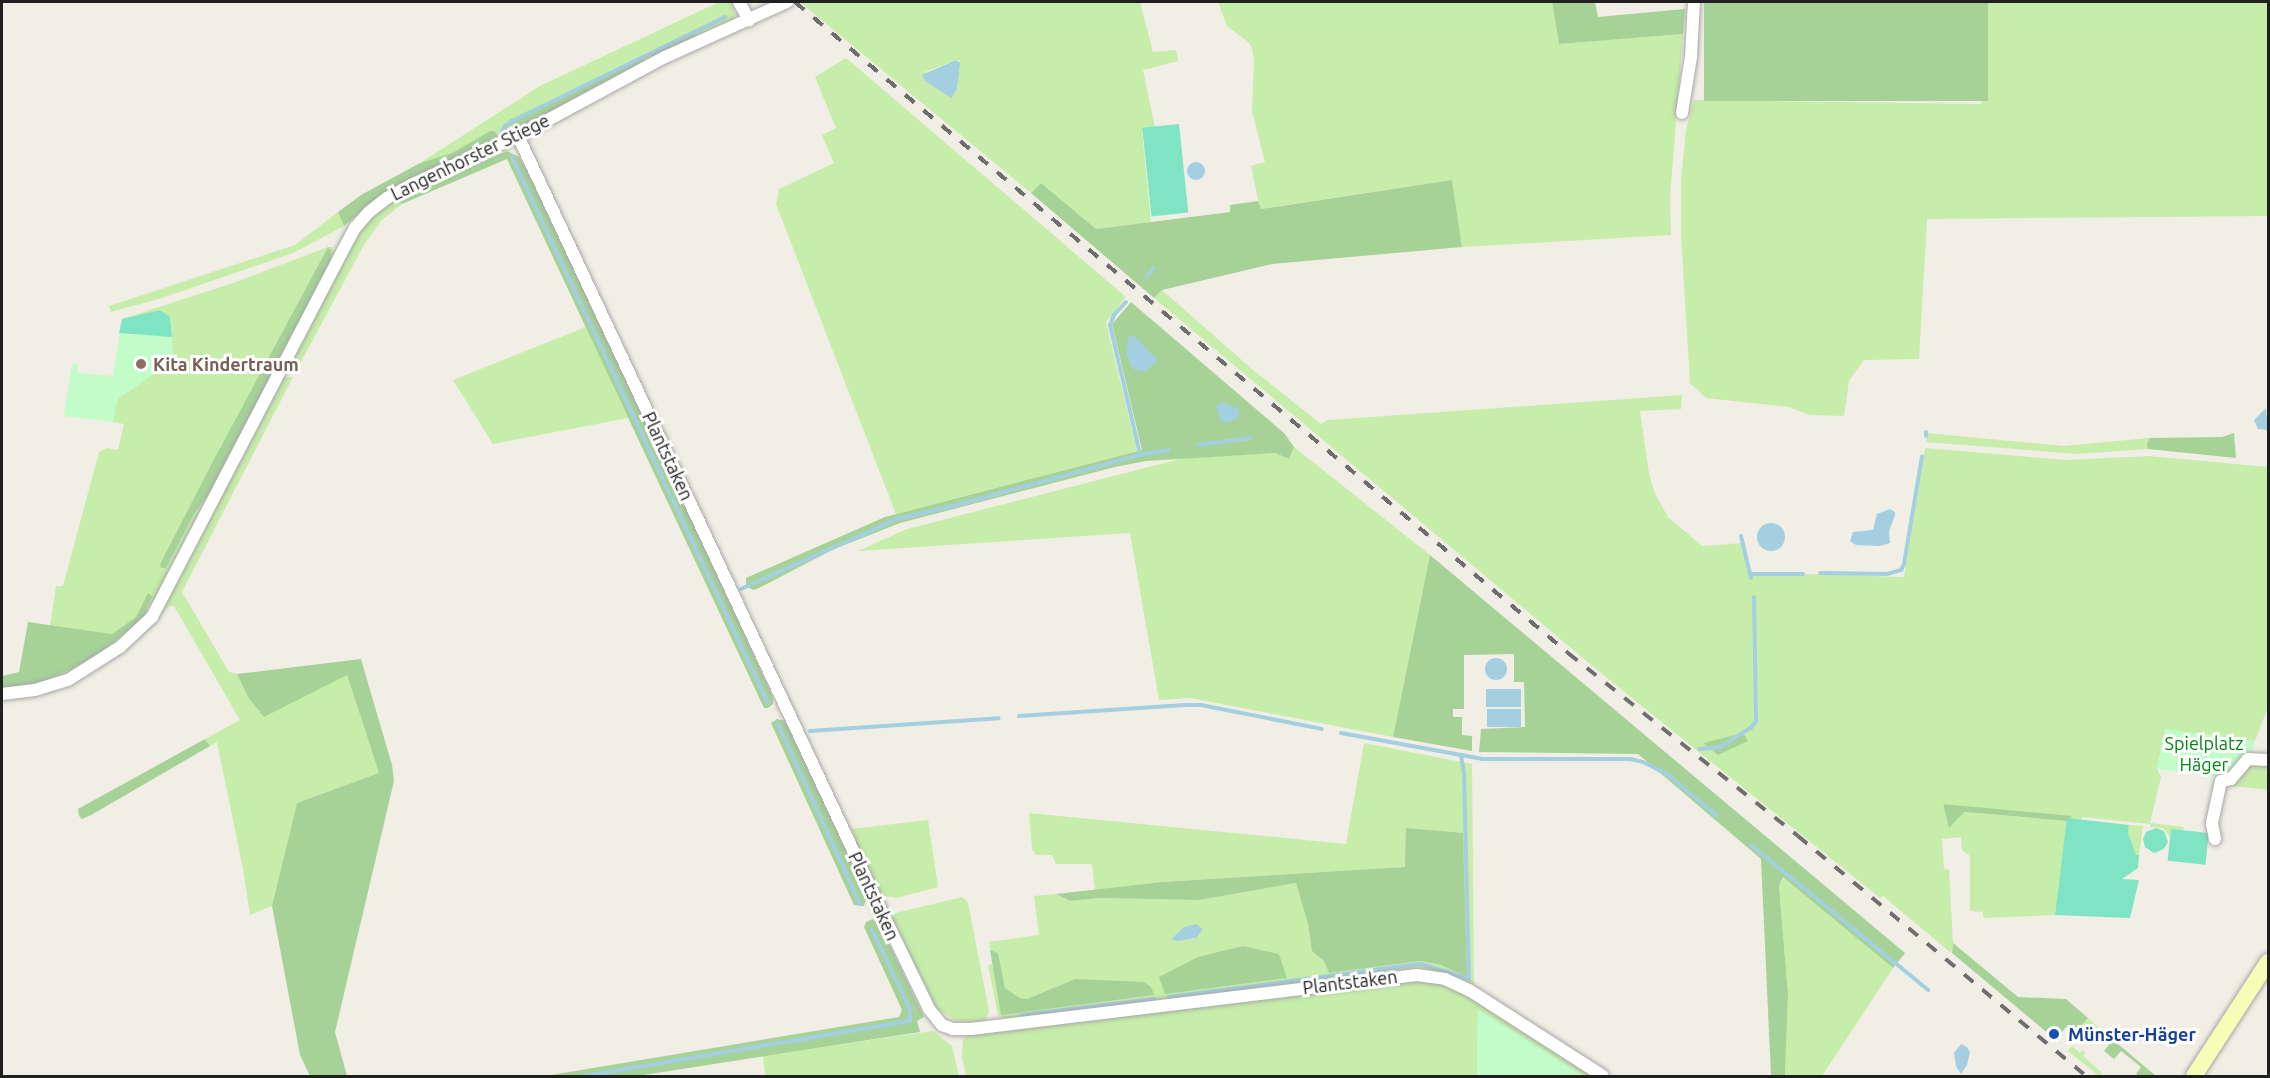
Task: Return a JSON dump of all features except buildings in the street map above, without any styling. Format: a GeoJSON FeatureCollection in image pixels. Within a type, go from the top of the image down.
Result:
{"type":"FeatureCollection","features":[{"type":"Feature","properties":{"kind":"main road"},"geometry":{"type":"LineString","coordinates":[[2194,1077],[2268,962]]}},
{"type":"Feature","properties":{"kind":"street"},"geometry":{"type":"LineString","coordinates":[[739,2],[749,20]]}},
{"type":"Feature","properties":{"kind":"street","name":"Langenhorster Stiege"},"geometry":{"type":"LineString","coordinates":[[2,694],[35,690],[68,680],[120,647],[148,622],[162,602],[355,228],[369,212],[394,194],[518,136],[665,57],[787,2]]}},
{"type":"Feature","properties":{"kind":"street"},"geometry":{"type":"LineString","coordinates":[[1682,113],[1693,38],[1695,2]]}},
{"type":"Feature","properties":{"kind":"street","name":"Plantstaken"},"geometry":{"type":"LineString","coordinates":[[518,136],[880,910],[922,997],[939,1022],[953,1029],[971,1029],[1417,975],[1445,979],[1469,990],[1603,1077]]}},
{"type":"Feature","properties":{"kind":"street"},"geometry":{"type":"LineString","coordinates":[[2215,839],[2212,823],[2221,780],[2231,779],[2248,759],[2268,760]]}},
{"type":"Feature","properties":{"kind":"green space"},"geometry":{"type":"Polygon","coordinates":[[[719,2],[732,2],[735,15],[733,21],[644,61],[641,57],[616,69],[506,125],[504,132],[508,133],[504,135],[499,137],[494,131],[490,131],[452,153],[420,163],[540,86],[719,2]]]}},
{"type":"Feature","properties":{"kind":"green space"},"geometry":{"type":"Polygon","coordinates":[[[1140,2],[1153,52],[1176,50],[1178,61],[1143,70],[1155,128],[1142,131],[1151,222],[1096,229],[1041,183],[1031,193],[801,3],[1140,2]],[[956,60],[925,72],[957,89],[959,60],[956,60]]]}},
{"type":"Feature","properties":{"kind":"green space"},"geometry":{"type":"Polygon","coordinates":[[[1218,2],[1552,2],[1559,44],[1683,34],[1670,198],[1671,235],[1462,247],[1452,180],[1260,209],[1251,166],[1265,162],[1252,111],[1254,61],[1252,48],[1248,42],[1227,26],[1218,2]]]}},
{"type":"Feature","properties":{"kind":"green space"},"geometry":{"type":"Polygon","coordinates":[[[1552,2],[1595,2],[1598,17],[1685,9],[1683,34],[1559,44],[1552,2]]]}},
{"type":"Feature","properties":{"kind":"green space"},"geometry":{"type":"Polygon","coordinates":[[[1704,2],[1988,2],[1988,101],[1704,101],[1704,2]]]}},
{"type":"Feature","properties":{"kind":"green space"},"geometry":{"type":"Polygon","coordinates":[[[1988,2],[2268,2],[2268,216],[1927,219],[1919,359],[1864,360],[1849,381],[1844,416],[1810,415],[1789,407],[1706,398],[1690,383],[1681,235],[1681,180],[1686,130],[1694,100],[1981,104],[1988,2]]]}},
{"type":"Feature","properties":{"kind":"green space"},"geometry":{"type":"Polygon","coordinates":[[[691,33],[697,35],[653,57],[651,55],[691,33]]]}},
{"type":"Feature","properties":{"kind":"green space"},"geometry":{"type":"Polygon","coordinates":[[[641,57],[644,61],[512,132],[504,132],[506,125],[641,57]]]}},
{"type":"Feature","properties":{"kind":"green space"},"geometry":{"type":"Polygon","coordinates":[[[846,58],[1126,297],[1106,322],[1137,451],[896,514],[776,204],[779,189],[834,163],[822,135],[836,128],[815,77],[846,58]]]}},
{"type":"Feature","properties":{"kind":"green space"},"geometry":{"type":"Polygon","coordinates":[[[1179,124],[1188,213],[1152,216],[1142,128],[1179,124]]]}},
{"type":"Feature","properties":{"kind":"green space"},"geometry":{"type":"Polygon","coordinates":[[[490,131],[494,131],[499,137],[498,140],[382,194],[344,226],[338,212],[361,195],[420,163],[452,153],[490,131]]]}},
{"type":"Feature","properties":{"kind":"green space"},"geometry":{"type":"Polygon","coordinates":[[[507,151],[519,157],[532,180],[730,602],[773,698],[773,704],[768,708],[764,708],[507,159],[402,204],[398,199],[507,151]]]}},
{"type":"Feature","properties":{"kind":"green space"},"geometry":{"type":"Polygon","coordinates":[[[1452,180],[1462,247],[1272,264],[1162,290],[1154,298],[1031,193],[1041,183],[1096,229],[1230,212],[1230,205],[1258,201],[1261,209],[1452,180]]]}},
{"type":"Feature","properties":{"kind":"green space"},"geometry":{"type":"Polygon","coordinates":[[[398,196],[402,204],[382,220],[365,243],[296,371],[294,370],[291,362],[357,234],[376,211],[398,196]]]}},
{"type":"Feature","properties":{"kind":"green space"},"geometry":{"type":"Polygon","coordinates":[[[338,212],[344,226],[293,253],[162,298],[111,312],[109,306],[295,245],[338,212]]]}},
{"type":"Feature","properties":{"kind":"green space"},"geometry":{"type":"Polygon","coordinates":[[[328,247],[332,247],[335,254],[160,598],[135,630],[91,662],[55,680],[2,690],[2,688],[24,685],[143,618],[148,610],[150,594],[136,617],[112,634],[50,626],[56,586],[63,586],[99,452],[107,448],[118,450],[124,424],[113,422],[117,399],[172,337],[170,317],[160,310],[122,319],[233,283],[328,247]],[[328,247],[213,461],[160,564],[162,567],[166,568],[194,514],[210,492],[331,260],[328,247]]]}},
{"type":"Feature","properties":{"kind":"green space"},"geometry":{"type":"Polygon","coordinates":[[[328,247],[331,251],[331,260],[210,492],[194,514],[166,568],[161,568],[160,564],[213,461],[328,247]]]}},
{"type":"Feature","properties":{"kind":"green space"},"geometry":{"type":"Polygon","coordinates":[[[1162,290],[1253,370],[1321,424],[1328,420],[1682,395],[1681,409],[1640,411],[1649,474],[1655,494],[1668,517],[1702,546],[1743,543],[1749,572],[1904,577],[1925,448],[2066,460],[2149,456],[2268,467],[2268,707],[2255,741],[2165,729],[2157,769],[2161,777],[2150,823],[2184,827],[2183,831],[2171,830],[2170,837],[2163,828],[2150,827],[2150,824],[2082,817],[2081,820],[1943,804],[1949,827],[1963,812],[2067,821],[2055,915],[1983,918],[1983,912],[1970,911],[1970,856],[1962,850],[1961,837],[1942,839],[1944,869],[1949,870],[1953,943],[1951,953],[1883,896],[1880,898],[1596,669],[1154,298],[1162,290]],[[1743,733],[1704,743],[1718,754],[1729,749],[1743,733]]]}},
{"type":"Feature","properties":{"kind":"green space"},"geometry":{"type":"Polygon","coordinates":[[[1131,302],[1284,433],[1294,447],[1289,459],[1275,453],[1146,461],[1115,467],[900,523],[832,550],[757,589],[753,590],[746,586],[746,578],[885,517],[1142,450],[1112,324],[1131,302]]]}},
{"type":"Feature","properties":{"kind":"green space","name":"Kita Kindertraum"},"geometry":{"type":"Polygon","coordinates":[[[160,310],[170,317],[174,360],[118,399],[113,422],[64,416],[72,364],[78,365],[77,373],[113,376],[122,319],[160,310]]]}},
{"type":"Feature","properties":{"kind":"green space"},"geometry":{"type":"Polygon","coordinates":[[[160,310],[170,317],[172,337],[119,333],[122,319],[160,310]]]}},
{"type":"Feature","properties":{"kind":"green space"},"geometry":{"type":"Polygon","coordinates":[[[586,327],[628,418],[493,444],[453,380],[586,327]]]}},
{"type":"Feature","properties":{"kind":"green space"},"geometry":{"type":"Polygon","coordinates":[[[284,377],[293,377],[182,592],[229,672],[237,674],[248,697],[347,675],[379,773],[297,803],[272,906],[250,915],[217,742],[210,746],[205,739],[240,720],[174,606],[169,606],[149,630],[82,679],[50,693],[2,700],[51,690],[162,611],[284,377]]]}},
{"type":"Feature","properties":{"kind":"green space"},"geometry":{"type":"Polygon","coordinates":[[[1927,433],[2064,446],[2149,438],[2148,449],[2077,454],[1926,442],[1927,433]]]}},
{"type":"Feature","properties":{"kind":"green space"},"geometry":{"type":"Polygon","coordinates":[[[2234,433],[2236,458],[2148,449],[2147,445],[2149,438],[2222,437],[2234,433]]]}},
{"type":"Feature","properties":{"kind":"green space"},"geometry":{"type":"Polygon","coordinates":[[[1294,447],[1430,555],[1393,737],[1191,698],[1159,700],[1130,533],[858,551],[907,529],[1184,458],[1275,453],[1289,459],[1294,447]]]}},
{"type":"Feature","properties":{"kind":"green space"},"geometry":{"type":"Polygon","coordinates":[[[1430,555],[1905,953],[1893,968],[1783,877],[1779,886],[1788,994],[1785,1076],[1771,1076],[1761,859],[1638,754],[1479,752],[1481,729],[1525,727],[1524,682],[1514,682],[1514,654],[1464,655],[1464,709],[1453,709],[1453,717],[1462,717],[1462,735],[1472,736],[1472,751],[1393,737],[1430,555]]]}},
{"type":"Feature","properties":{"kind":"green space"},"geometry":{"type":"Polygon","coordinates":[[[148,593],[152,596],[143,618],[89,661],[41,682],[2,688],[2,676],[19,672],[28,622],[112,634],[136,617],[148,593]]]}},
{"type":"Feature","properties":{"kind":"green space"},"geometry":{"type":"Polygon","coordinates":[[[361,659],[392,765],[394,781],[335,1032],[347,1076],[310,1076],[300,1055],[272,906],[297,803],[379,773],[347,675],[264,717],[248,697],[237,674],[361,659]]]}},
{"type":"Feature","properties":{"kind":"green space"},"geometry":{"type":"Polygon","coordinates":[[[777,719],[785,721],[788,725],[867,897],[864,906],[854,905],[771,723],[777,719]]]}},
{"type":"Feature","properties":{"kind":"green space","name":"Spielplatz Häger"},"geometry":{"type":"Polygon","coordinates":[[[2165,729],[2255,741],[2251,754],[2245,754],[2234,770],[2220,777],[2157,769],[2165,729]]]}},
{"type":"Feature","properties":{"kind":"green space"},"geometry":{"type":"Polygon","coordinates":[[[1743,733],[1748,741],[1718,755],[1703,743],[1743,733]]]}},
{"type":"Feature","properties":{"kind":"green space"},"geometry":{"type":"Polygon","coordinates":[[[205,739],[210,746],[91,815],[82,819],[79,816],[78,809],[205,739]]]}},
{"type":"Feature","properties":{"kind":"green space"},"geometry":{"type":"Polygon","coordinates":[[[1364,743],[1472,764],[1474,984],[1468,986],[1448,978],[1008,1020],[998,1015],[988,965],[992,964],[1002,1014],[1075,979],[1027,999],[1020,998],[1005,988],[998,953],[990,950],[989,942],[1039,935],[1034,896],[1056,894],[1070,901],[1099,898],[1199,900],[1296,883],[1308,924],[1312,951],[1324,961],[1329,973],[1421,961],[1441,965],[1467,976],[1405,867],[1162,882],[1095,890],[1092,864],[1056,864],[1052,855],[1036,855],[1032,849],[1029,813],[1346,844],[1364,743]],[[1196,924],[1184,927],[1171,939],[1194,939],[1196,924]],[[1243,946],[1229,950],[1286,978],[1279,954],[1243,946]]]}},
{"type":"Feature","properties":{"kind":"green space"},"geometry":{"type":"Polygon","coordinates":[[[2248,761],[2268,764],[2268,790],[2233,786],[2248,761]]]}},
{"type":"Feature","properties":{"kind":"green space"},"geometry":{"type":"Polygon","coordinates":[[[1943,804],[2072,816],[2067,821],[1964,812],[1949,828],[1943,804]]]}},
{"type":"Feature","properties":{"kind":"green space"},"geometry":{"type":"Polygon","coordinates":[[[2067,818],[2129,825],[2128,833],[2136,855],[2139,855],[2138,868],[2122,879],[2139,880],[2130,918],[2055,915],[2067,818]]]}},
{"type":"Feature","properties":{"kind":"green space"},"geometry":{"type":"Polygon","coordinates":[[[928,820],[938,887],[896,898],[881,895],[870,877],[851,829],[928,820]]]}},
{"type":"Feature","properties":{"kind":"green space"},"geometry":{"type":"Polygon","coordinates":[[[2129,825],[2143,826],[2139,855],[2136,855],[2128,833],[2129,825]]]}},
{"type":"Feature","properties":{"kind":"green space"},"geometry":{"type":"Polygon","coordinates":[[[1406,828],[1463,833],[1467,977],[1441,965],[1421,961],[1329,973],[1324,961],[1312,951],[1308,924],[1296,883],[1199,900],[1099,898],[1070,901],[1056,894],[1162,882],[1405,867],[1406,828]]]}},
{"type":"Feature","properties":{"kind":"green space"},"geometry":{"type":"Polygon","coordinates":[[[2156,828],[2164,831],[2168,842],[2164,849],[2154,853],[2145,847],[2143,839],[2146,832],[2156,828]]]}},
{"type":"Feature","properties":{"kind":"green space"},"geometry":{"type":"Polygon","coordinates":[[[2171,829],[2209,833],[2205,865],[2168,861],[2171,829]]]}},
{"type":"Feature","properties":{"kind":"green space"},"geometry":{"type":"Polygon","coordinates":[[[1784,877],[1893,968],[1822,1076],[1785,1076],[1788,994],[1779,886],[1784,877]]]}},
{"type":"Feature","properties":{"kind":"green space"},"geometry":{"type":"Polygon","coordinates":[[[962,897],[968,903],[989,1011],[986,1019],[979,1022],[957,1021],[936,1008],[892,919],[896,913],[962,897]]]}},
{"type":"Feature","properties":{"kind":"green space"},"geometry":{"type":"Polygon","coordinates":[[[873,919],[881,927],[924,1017],[917,1021],[920,1032],[637,1076],[545,1076],[899,1017],[902,1010],[864,927],[866,922],[873,919]]]}},
{"type":"Feature","properties":{"kind":"green space"},"geometry":{"type":"Polygon","coordinates":[[[1953,943],[2018,997],[2066,999],[2088,1018],[2075,1033],[2066,1027],[2056,1040],[1952,953],[1953,943]]]}},
{"type":"Feature","properties":{"kind":"green space"},"geometry":{"type":"Polygon","coordinates":[[[1243,946],[1279,954],[1287,978],[1165,994],[1159,977],[1198,957],[1243,946]]]}},
{"type":"Feature","properties":{"kind":"green space"},"geometry":{"type":"Polygon","coordinates":[[[990,950],[998,953],[1005,988],[1020,998],[1027,999],[1075,979],[1144,982],[1151,987],[1154,995],[1001,1015],[990,950]]]}},
{"type":"Feature","properties":{"kind":"green space"},"geometry":{"type":"Polygon","coordinates":[[[1404,979],[1441,984],[1457,990],[1596,1076],[1584,1076],[1478,1010],[1477,1076],[966,1076],[962,1058],[963,1040],[970,1034],[1404,979]]]}},
{"type":"Feature","properties":{"kind":"green space"},"geometry":{"type":"Polygon","coordinates":[[[1478,1009],[1584,1076],[1477,1076],[1478,1009]]]}},
{"type":"Feature","properties":{"kind":"green space"},"geometry":{"type":"Polygon","coordinates":[[[2088,1018],[2100,1029],[2089,1040],[2078,1029],[2088,1018]]]}},
{"type":"Feature","properties":{"kind":"green space"},"geometry":{"type":"Polygon","coordinates":[[[2100,1029],[2156,1076],[2136,1074],[2141,1067],[2121,1051],[2114,1059],[2104,1051],[2110,1043],[2097,1032],[2100,1029]]]}},
{"type":"Feature","properties":{"kind":"green space"},"geometry":{"type":"Polygon","coordinates":[[[933,1031],[952,1046],[959,1076],[765,1076],[763,1056],[933,1031]]]}},
{"type":"Feature","properties":{"kind":"green space"},"geometry":{"type":"Polygon","coordinates":[[[2072,1046],[2080,1053],[2082,1050],[2085,1053],[2083,1056],[2102,1073],[2099,1076],[2068,1051],[2072,1046]]]}},
{"type":"Feature","properties":{"kind":"water"},"geometry":{"type":"Polygon","coordinates":[[[956,60],[960,63],[957,89],[951,98],[925,81],[922,75],[956,60]]]}},
{"type":"Feature","properties":{"kind":"water"},"geometry":{"type":"Polygon","coordinates":[[[1192,162],[1200,162],[1205,167],[1203,178],[1192,180],[1187,175],[1187,167],[1192,162]]]}},
{"type":"Feature","properties":{"kind":"water"},"geometry":{"type":"Polygon","coordinates":[[[1135,336],[1158,361],[1144,372],[1133,369],[1126,354],[1128,337],[1135,336]]]}},
{"type":"Feature","properties":{"kind":"water"},"geometry":{"type":"Polygon","coordinates":[[[1221,402],[1237,408],[1238,418],[1226,423],[1221,421],[1216,406],[1221,402]]]}},
{"type":"Feature","properties":{"kind":"water"},"geometry":{"type":"Polygon","coordinates":[[[2266,408],[2268,430],[2258,429],[2254,420],[2266,408]]]}},
{"type":"Feature","properties":{"kind":"water"},"geometry":{"type":"Polygon","coordinates":[[[1890,509],[1895,512],[1895,515],[1889,531],[1890,543],[1880,546],[1856,545],[1850,541],[1853,532],[1873,530],[1877,514],[1890,509]]]}},
{"type":"Feature","properties":{"kind":"water"},"geometry":{"type":"Polygon","coordinates":[[[1771,523],[1781,527],[1785,537],[1781,547],[1771,551],[1761,547],[1757,537],[1761,527],[1771,523]]]}},
{"type":"Feature","properties":{"kind":"water"},"geometry":{"type":"Polygon","coordinates":[[[1492,658],[1500,658],[1507,665],[1507,673],[1500,680],[1492,680],[1485,673],[1485,665],[1492,658]]]}},
{"type":"Feature","properties":{"kind":"water"},"geometry":{"type":"Polygon","coordinates":[[[1486,689],[1521,689],[1521,707],[1486,707],[1486,689]]]}},
{"type":"Feature","properties":{"kind":"water"},"geometry":{"type":"Polygon","coordinates":[[[1487,709],[1521,709],[1521,727],[1487,727],[1487,709]]]}},
{"type":"Feature","properties":{"kind":"water"},"geometry":{"type":"Polygon","coordinates":[[[1196,924],[1203,929],[1196,938],[1176,941],[1171,939],[1184,927],[1196,924]]]}},
{"type":"Feature","properties":{"kind":"water"},"geometry":{"type":"Polygon","coordinates":[[[1961,1044],[1970,1052],[1967,1065],[1961,1074],[1956,1066],[1954,1053],[1961,1044]]]}},
{"type":"Feature","properties":{"kind":"waterway"},"geometry":{"type":"LineString","coordinates":[[501,133],[512,121],[725,17]]}},
{"type":"Feature","properties":{"kind":"waterway"},"geometry":{"type":"LineString","coordinates":[[512,157],[768,703]]}},
{"type":"Feature","properties":{"kind":"waterway"},"geometry":{"type":"LineString","coordinates":[[1147,276],[1153,268]]}},
{"type":"Feature","properties":{"kind":"waterway"},"geometry":{"type":"LineString","coordinates":[[1126,302],[1114,315],[1110,325],[1140,454]]}},
{"type":"Feature","properties":{"kind":"waterway"},"geometry":{"type":"LineString","coordinates":[[1198,445],[1251,438]]}},
{"type":"Feature","properties":{"kind":"waterway"},"geometry":{"type":"LineString","coordinates":[[741,589],[897,519],[1140,455],[1169,450]]}},
{"type":"Feature","properties":{"kind":"waterway"},"geometry":{"type":"LineString","coordinates":[[1820,573],[1887,574],[1901,570],[1904,564],[1922,456]]}},
{"type":"Feature","properties":{"kind":"waterway"},"geometry":{"type":"LineString","coordinates":[[1741,536],[1751,578]]}},
{"type":"Feature","properties":{"kind":"waterway"},"geometry":{"type":"LineString","coordinates":[[1751,574],[1803,574]]}},
{"type":"Feature","properties":{"kind":"waterway"},"geometry":{"type":"LineString","coordinates":[[1699,749],[1720,747],[1751,728],[1756,721],[1754,597]]}},
{"type":"Feature","properties":{"kind":"waterway"},"geometry":{"type":"LineString","coordinates":[[1019,716],[1201,705],[1322,729]]}},
{"type":"Feature","properties":{"kind":"waterway"},"geometry":{"type":"LineString","coordinates":[[810,731],[999,718]]}},
{"type":"Feature","properties":{"kind":"waterway"},"geometry":{"type":"LineString","coordinates":[[778,724],[860,904]]}},
{"type":"Feature","properties":{"kind":"waterway"},"geometry":{"type":"LineString","coordinates":[[1341,733],[1482,759],[1630,759],[1643,762],[1667,774],[1717,816]]}},
{"type":"Feature","properties":{"kind":"waterway"},"geometry":{"type":"LineString","coordinates":[[1169,997],[1421,964],[1469,979],[1464,774],[1461,756]]}},
{"type":"Feature","properties":{"kind":"waterway"},"geometry":{"type":"LineString","coordinates":[[1751,845],[1928,990]]}},
{"type":"Feature","properties":{"kind":"waterway"},"geometry":{"type":"LineString","coordinates":[[584,1076],[910,1021],[910,1009],[872,930]]}},
{"type":"Feature","properties":{"kind":"waterway"},"geometry":{"type":"LineString","coordinates":[[1022,1015],[1154,999]]}},
{"type":"Feature","properties":{"kind":"railway"},"geometry":{"type":"LineString","coordinates":[[795,2],[1568,653],[1798,836],[2086,1076]]}},
{"type":"Feature","properties":{"kind":"place","name":"Kita Kindertraum"},"geometry":{"type":"Point","coordinates":[141,364]}},
{"type":"Feature","properties":{"kind":"place","name":"Münster-Häger"},"geometry":{"type":"Point","coordinates":[2054,1034]}}]}
